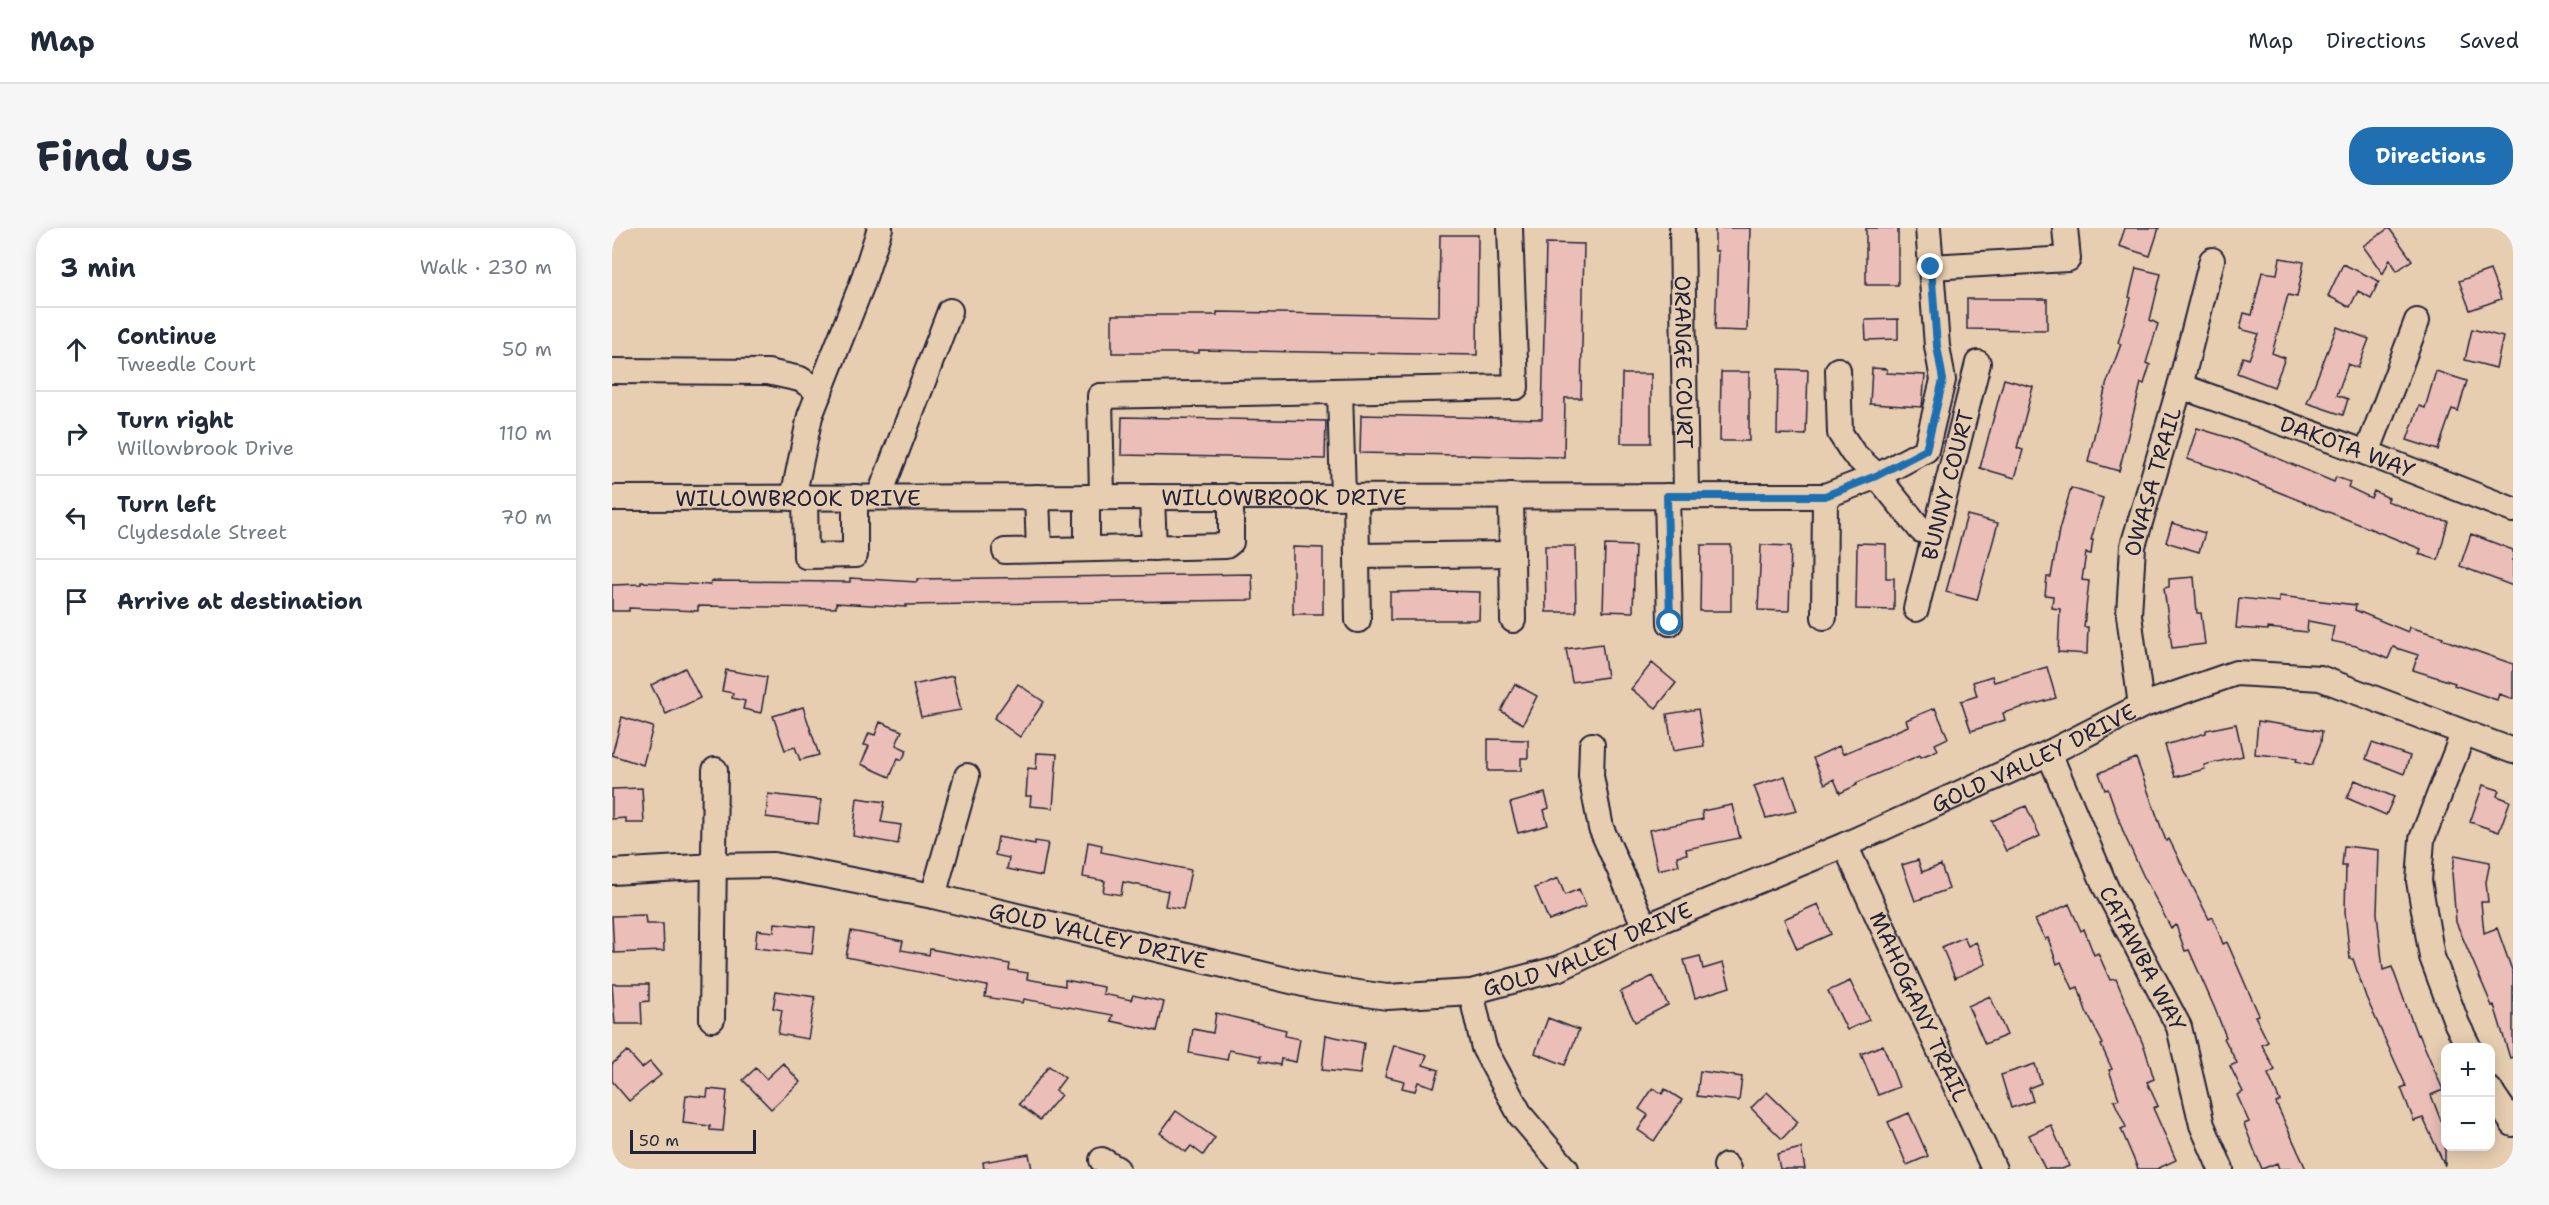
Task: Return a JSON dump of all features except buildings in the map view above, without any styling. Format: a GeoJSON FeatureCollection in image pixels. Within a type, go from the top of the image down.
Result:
{"type":"FeatureCollection","features":[{"type":"Feature","properties":{"kind":"street"},"geometry":{"type":"LineString","coordinates":[[855,497],[855,555],[806,555],[799,497],[810,416],[862,284],[880,228]]}},
{"type":"Feature","properties":{"kind":"street"},"geometry":{"type":"LineString","coordinates":[[1087,549],[1094,497],[1100,396],[1516,387],[1510,228]]}},
{"type":"Feature","properties":{"kind":"street","name":"ORANGE COURT"},"geometry":{"type":"LineString","coordinates":[[1670,623],[1677,495],[1682,228]]}},
{"type":"Feature","properties":{"kind":"street","name":"WILLOWBROOK DRIVE"},"geometry":{"type":"LineString","coordinates":[[612,498],[1825,496],[1876,476],[1926,450],[1943,380],[1937,346],[1928,228]]}},
{"type":"Feature","properties":{"kind":"street"},"geometry":{"type":"LineString","coordinates":[[1931,267],[2068,259],[2065,228]]}},
{"type":"Feature","properties":{"kind":"street","name":"OWASA TRAIL"},"geometry":{"type":"LineString","coordinates":[[2141,706],[2129,615],[2133,546],[2180,386],[2212,260]]}},
{"type":"Feature","properties":{"kind":"street"},"geometry":{"type":"LineString","coordinates":[[879,497],[950,311]]}},
{"type":"Feature","properties":{"kind":"street"},"geometry":{"type":"LineString","coordinates":[[2367,453],[2417,321]]}},
{"type":"Feature","properties":{"kind":"street","name":"BUNNY COURT"},"geometry":{"type":"LineString","coordinates":[[1916,609],[1978,363]]}},
{"type":"Feature","properties":{"kind":"street"},"geometry":{"type":"LineString","coordinates":[[1838,370],[1840,433],[1853,453],[1876,476],[1921,530],[1935,534]]}},
{"type":"Feature","properties":{"kind":"street"},"geometry":{"type":"LineString","coordinates":[[612,371],[768,372],[800,379],[819,392]]}},
{"type":"Feature","properties":{"kind":"street","name":"DAKOTA WAY"},"geometry":{"type":"LineString","coordinates":[[2180,386],[2367,453],[2513,510]]}},
{"type":"Feature","properties":{"kind":"street"},"geometry":{"type":"LineString","coordinates":[[1340,391],[1357,556],[1358,620]]}},
{"type":"Feature","properties":{"kind":"street"},"geometry":{"type":"LineString","coordinates":[[1005,551],[1226,546],[1231,542],[1231,496]]}},
{"type":"Feature","properties":{"kind":"street"},"geometry":{"type":"LineString","coordinates":[[1511,496],[1513,620]]}},
{"type":"Feature","properties":{"kind":"street"},"geometry":{"type":"LineString","coordinates":[[1824,617],[1825,496]]}},
{"type":"Feature","properties":{"kind":"street"},"geometry":{"type":"LineString","coordinates":[[1038,497],[1039,550]]}},
{"type":"Feature","properties":{"kind":"street"},"geometry":{"type":"LineString","coordinates":[[1152,497],[1154,548]]}},
{"type":"Feature","properties":{"kind":"street"},"geometry":{"type":"LineString","coordinates":[[1357,556],[1512,554]]}},
{"type":"Feature","properties":{"kind":"street","name":"GOLD VALLEY DRIVE"},"geometry":{"type":"LineString","coordinates":[[612,872],[774,865],[933,896],[1316,987],[1387,997],[1471,992],[1560,968],[1645,927],[1845,845],[2049,753],[2141,706],[2236,673],[2320,678],[2513,751]]}},
{"type":"Feature","properties":{"kind":"street"},"geometry":{"type":"LineString","coordinates":[[2463,734],[2422,839],[2419,881],[2432,957],[2457,1024],[2467,1043]]}},
{"type":"Feature","properties":{"kind":"street"},"geometry":{"type":"LineString","coordinates":[[1592,745],[1591,776],[1601,828],[1645,927]]}},
{"type":"Feature","properties":{"kind":"street","name":"CATAWBA WAY"},"geometry":{"type":"LineString","coordinates":[[2049,753],[2106,888],[2179,1027],[2202,1125],[2221,1169]]}},
{"type":"Feature","properties":{"kind":"street"},"geometry":{"type":"LineString","coordinates":[[712,1019],[715,770]]}},
{"type":"Feature","properties":{"kind":"street"},"geometry":{"type":"LineString","coordinates":[[933,896],[967,776]]}},
{"type":"Feature","properties":{"kind":"street","name":"MAHOGANY TRAIL"},"geometry":{"type":"LineString","coordinates":[[1845,845],[1995,1169]]}},
{"type":"Feature","properties":{"kind":"street"},"geometry":{"type":"LineString","coordinates":[[1471,992],[1484,1048],[1521,1116],[1566,1169]]}},
{"type":"Feature","properties":{"kind":"street"},"geometry":{"type":"LineString","coordinates":[[2495,1097],[2513,1124]]}},
{"type":"Feature","properties":{"kind":"route"},"geometry":{"type":"LineString","coordinates":[[1670,623],[1667,496],[1686,494],[1825,496],[1876,476],[1926,450],[1943,380],[1937,346],[1931,267]]}}]}
